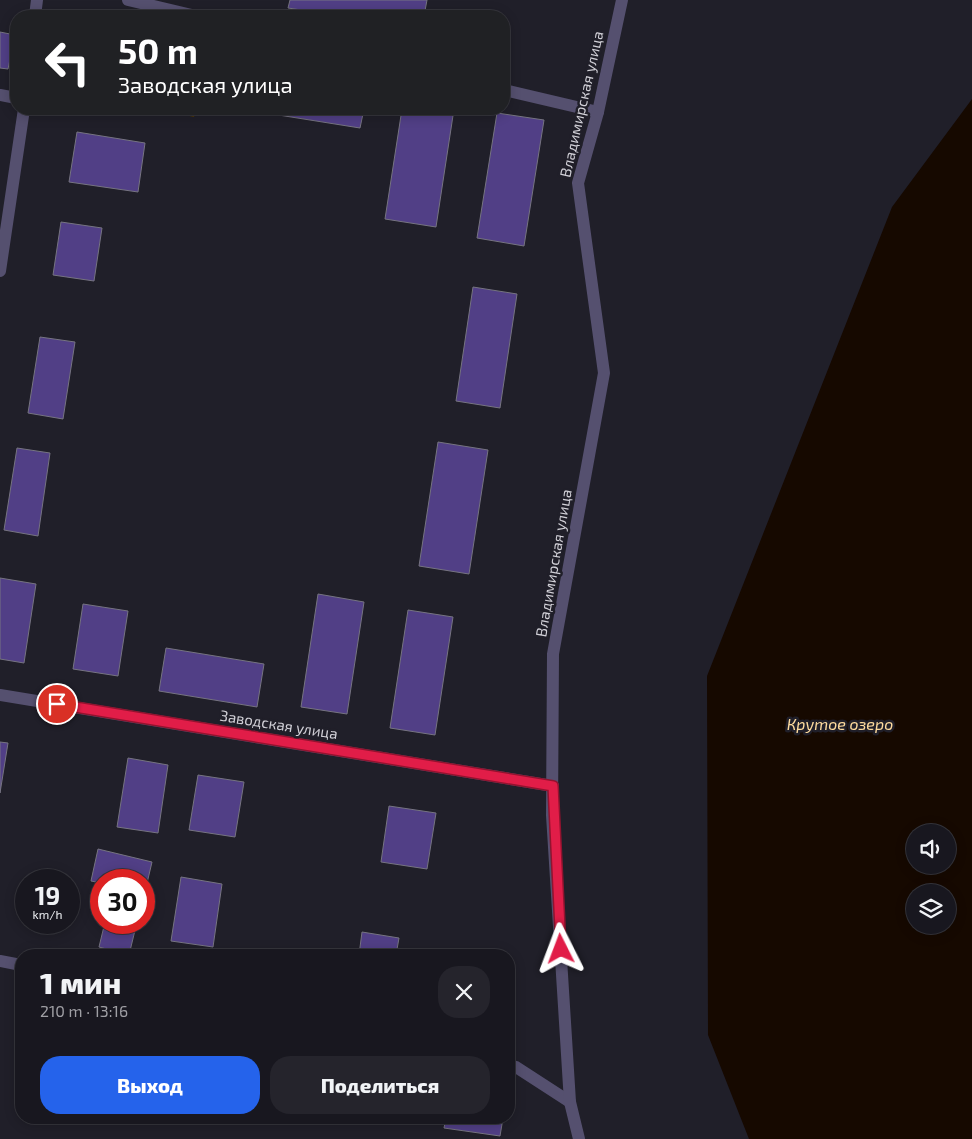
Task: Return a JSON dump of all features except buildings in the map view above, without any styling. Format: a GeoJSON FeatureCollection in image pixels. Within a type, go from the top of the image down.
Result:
{"type":"FeatureCollection","features":[{"type":"Feature","properties":{"kind":"street"},"geometry":{"type":"LineString","coordinates":[[128,0],[170,10]]}},
{"type":"Feature","properties":{"kind":"street","name":"Владимирская улица"},"geometry":{"type":"LineString","coordinates":[[579,1139],[570,1102],[552,815],[553,654],[604,373],[578,183],[598,112],[622,0]]}},
{"type":"Feature","properties":{"kind":"street"},"geometry":{"type":"LineString","coordinates":[[510,91],[598,112]]}},
{"type":"Feature","properties":{"kind":"street"},"geometry":{"type":"LineString","coordinates":[[0,271],[23,115]]}},
{"type":"Feature","properties":{"kind":"street","name":"Заводская улица"},"geometry":{"type":"LineString","coordinates":[[0,695],[553,786]]}},
{"type":"Feature","properties":{"kind":"street"},"geometry":{"type":"LineString","coordinates":[[0,962],[15,965]]}},
{"type":"Feature","properties":{"kind":"street"},"geometry":{"type":"LineString","coordinates":[[515,1068],[570,1102]]}},
{"type":"Feature","properties":{"kind":"water","name":"Крутое озеро"},"geometry":{"type":"Polygon","coordinates":[[[972,99],[972,1139],[749,1139],[708,1035],[707,676],[892,207],[972,99]]]}},
{"type":"Feature","properties":{"kind":"route"},"geometry":{"type":"LineString","coordinates":[[57,704],[553,786],[552,815],[561,949]]}}]}
